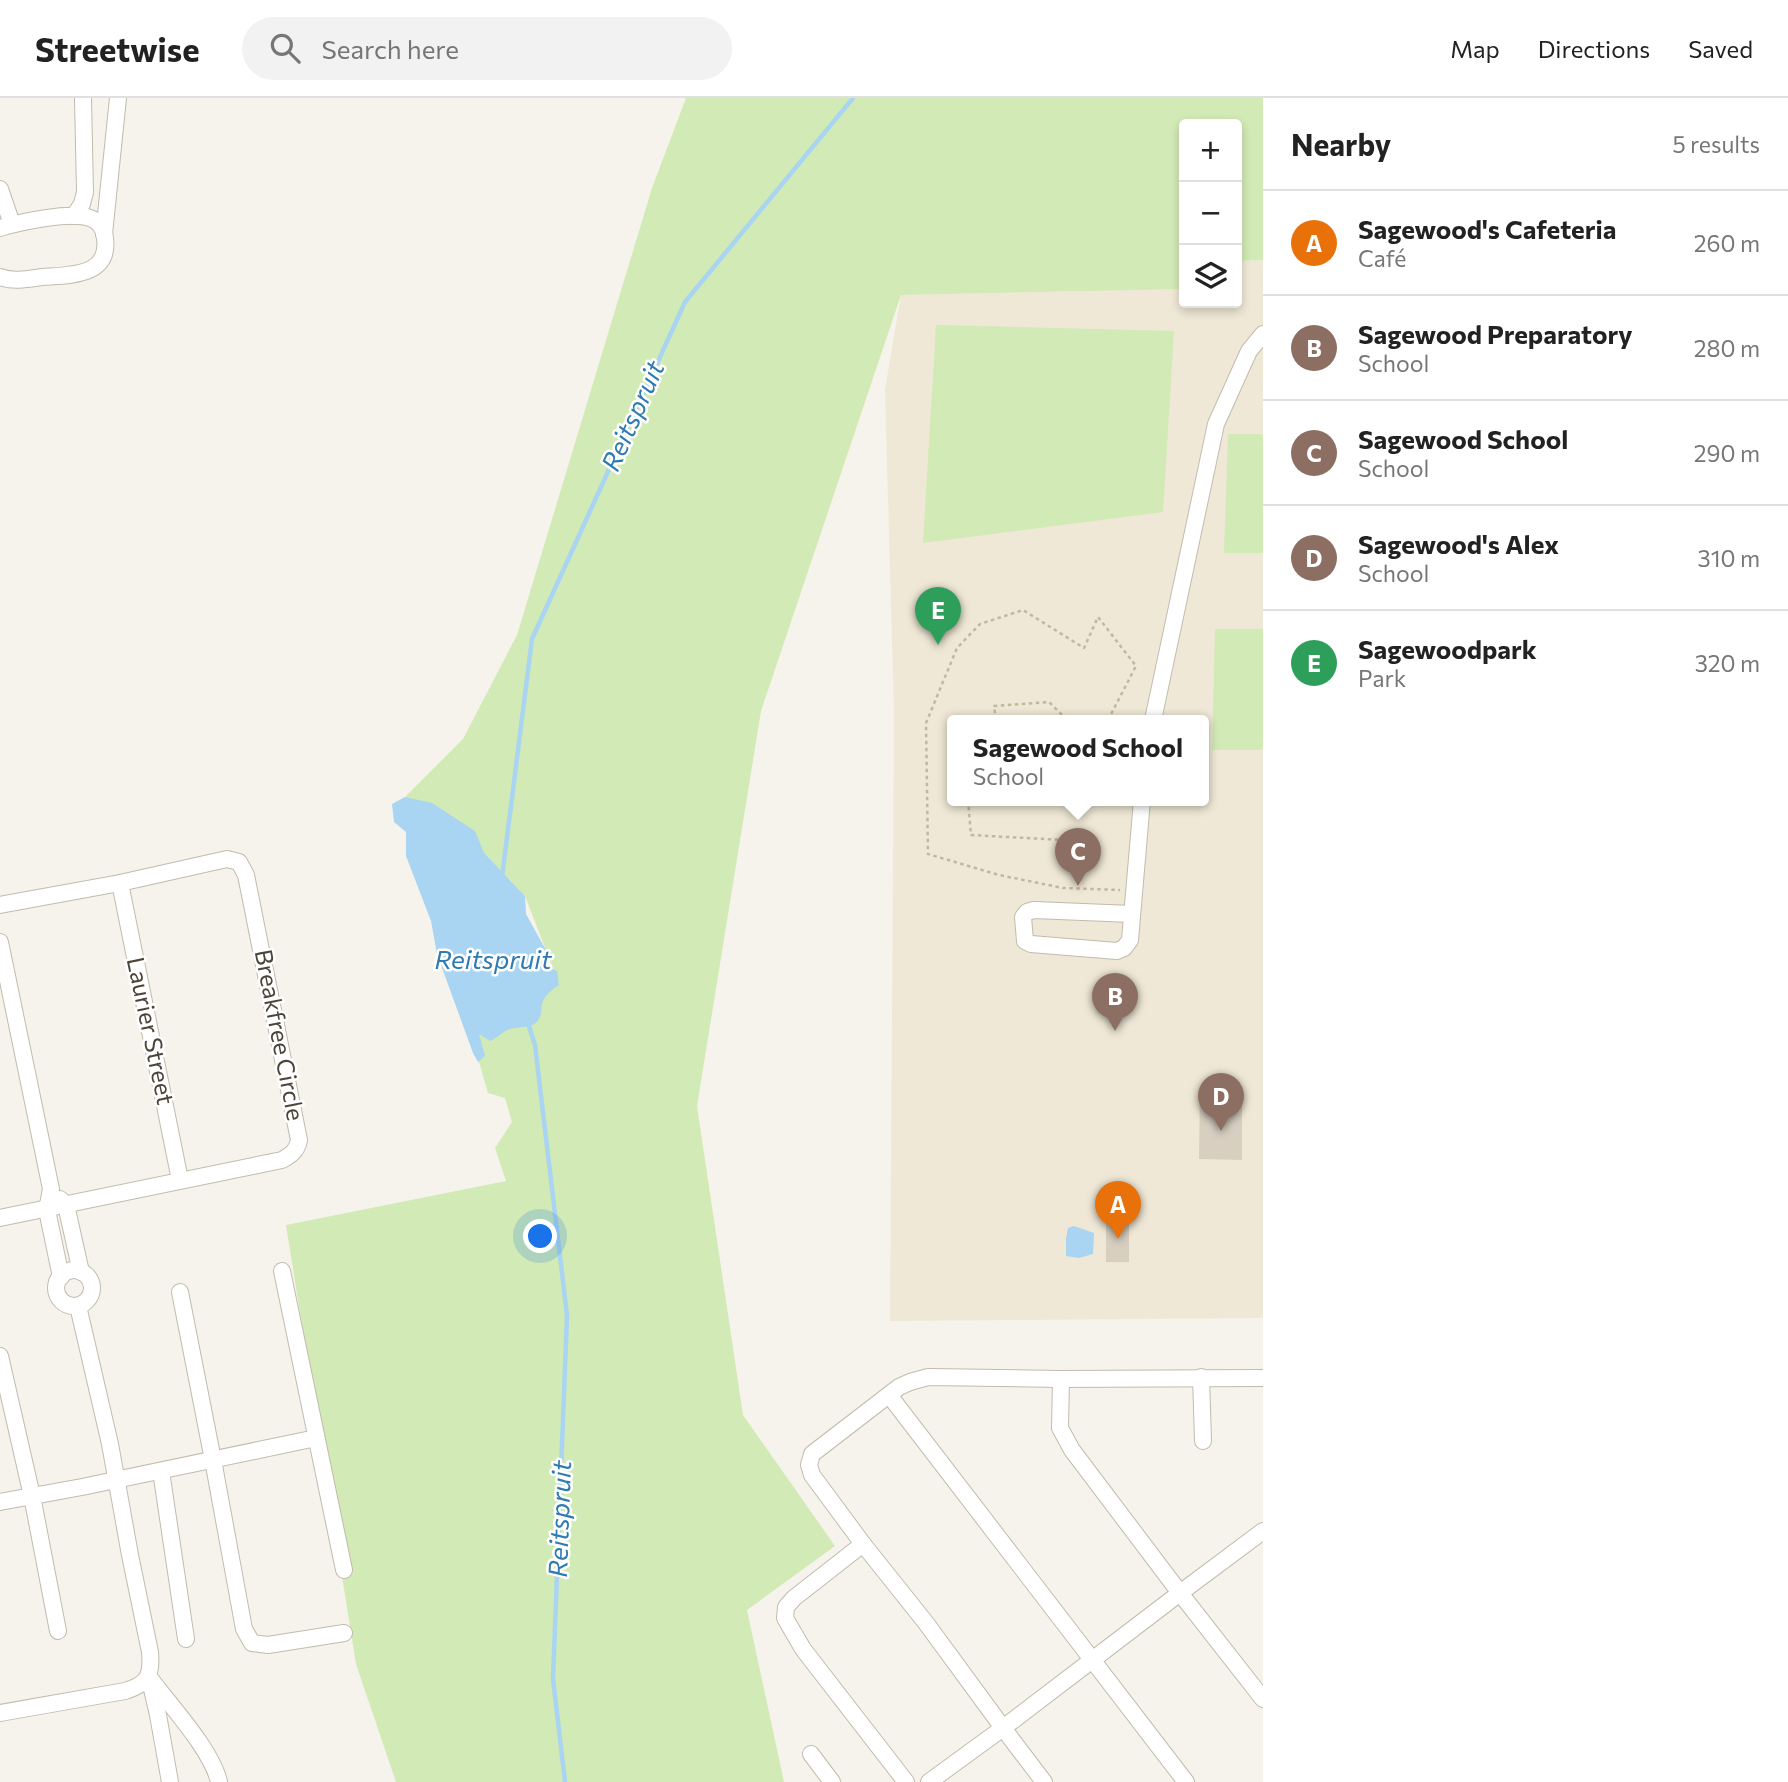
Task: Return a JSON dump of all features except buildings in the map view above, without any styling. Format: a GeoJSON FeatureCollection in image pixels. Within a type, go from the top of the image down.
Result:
{"type":"FeatureCollection","features":[{"type":"Feature","properties":{"kind":"street"},"geometry":{"type":"LineString","coordinates":[[74,216],[82,204],[85,192],[83,98]]}},
{"type":"Feature","properties":{"kind":"street"},"geometry":{"type":"LineString","coordinates":[[0,277],[18,280],[78,274],[95,268],[101,261],[104,253],[118,98]]}},
{"type":"Feature","properties":{"kind":"street"},"geometry":{"type":"LineString","coordinates":[[0,189],[6,226],[81,215],[93,219],[104,234]]}},
{"type":"Feature","properties":{"kind":"street"},"geometry":{"type":"LineString","coordinates":[[1154,715],[1216,424],[1248,351],[1263,334]]}},
{"type":"Feature","properties":{"kind":"street"},"geometry":{"type":"LineString","coordinates":[[1132,914],[1034,910],[1023,917],[1025,941],[1031,944],[1117,951],[1125,948],[1129,940],[1132,914],[1141,806]]}},
{"type":"Feature","properties":{"kind":"street","name":"Breakfree Circle"},"geometry":{"type":"LineString","coordinates":[[0,905],[120,883],[227,859],[239,862],[246,874],[299,1133],[298,1147],[282,1160],[0,1219]]}},
{"type":"Feature","properties":{"kind":"street","name":"Laurier Street"},"geometry":{"type":"LineString","coordinates":[[120,883],[180,1180]]}},
{"type":"Feature","properties":{"kind":"street"},"geometry":{"type":"LineString","coordinates":[[0,942],[51,1189],[47,1210],[61,1277]]}},
{"type":"Feature","properties":{"kind":"street"},"geometry":{"type":"LineString","coordinates":[[51,1189],[66,1205],[81,1272]]}},
{"type":"Feature","properties":{"kind":"street"},"geometry":{"type":"LineString","coordinates":[[70,1271],[81,1272],[89,1279],[92,1290],[87,1300],[78,1306],[65,1304],[56,1288],[61,1277],[70,1271]]}},
{"type":"Feature","properties":{"kind":"street"},"geometry":{"type":"LineString","coordinates":[[282,1271],[344,1570]]}},
{"type":"Feature","properties":{"kind":"street"},"geometry":{"type":"LineString","coordinates":[[180,1292],[244,1629],[251,1643],[268,1645],[344,1633]]}},
{"type":"Feature","properties":{"kind":"street"},"geometry":{"type":"LineString","coordinates":[[78,1306],[117,1479],[150,1652],[149,1677],[159,1715],[170,1782]]}},
{"type":"Feature","properties":{"kind":"street"},"geometry":{"type":"LineString","coordinates":[[0,1356],[32,1496],[58,1631]]}},
{"type":"Feature","properties":{"kind":"street"},"geometry":{"type":"LineString","coordinates":[[1044,1782],[812,1475],[809,1465],[812,1454],[889,1395],[910,1382],[928,1377],[1263,1378]]}},
{"type":"Feature","properties":{"kind":"street"},"geometry":{"type":"LineString","coordinates":[[1201,1377],[1203,1441]]}},
{"type":"Feature","properties":{"kind":"street"},"geometry":{"type":"LineString","coordinates":[[1061,1379],[1060,1428],[1072,1450],[1263,1699]]}},
{"type":"Feature","properties":{"kind":"street"},"geometry":{"type":"LineString","coordinates":[[889,1395],[1186,1782]]}},
{"type":"Feature","properties":{"kind":"street"},"geometry":{"type":"LineString","coordinates":[[0,1502],[316,1438]]}},
{"type":"Feature","properties":{"kind":"street"},"geometry":{"type":"LineString","coordinates":[[161,1471],[186,1639]]}},
{"type":"Feature","properties":{"kind":"street"},"geometry":{"type":"LineString","coordinates":[[929,1782],[1263,1531]]}},
{"type":"Feature","properties":{"kind":"street"},"geometry":{"type":"LineString","coordinates":[[863,1544],[794,1598],[786,1607],[785,1618],[803,1649],[906,1782]]}},
{"type":"Feature","properties":{"kind":"street"},"geometry":{"type":"LineString","coordinates":[[0,1713],[133,1689],[149,1677]]}},
{"type":"Feature","properties":{"kind":"street"},"geometry":{"type":"LineString","coordinates":[[149,1677],[195,1736],[209,1758],[219,1782]]}},
{"type":"Feature","properties":{"kind":"street"},"geometry":{"type":"LineString","coordinates":[[811,1754],[832,1782]]}},
{"type":"Feature","properties":{"kind":"path"},"geometry":{"type":"LineString","coordinates":[[1111,715],[1136,666],[1098,617],[1084,648],[1023,610],[980,624],[957,648],[926,723],[929,854],[999,875],[1063,888],[1134,890]]}},
{"type":"Feature","properties":{"kind":"path"},"geometry":{"type":"LineString","coordinates":[[996,715],[995,706],[1049,702],[1062,715]]}},
{"type":"Feature","properties":{"kind":"path"},"geometry":{"type":"LineString","coordinates":[[969,806],[971,835],[1063,840]]}},
{"type":"Feature","properties":{"kind":"shaded area"},"geometry":{"type":"Polygon","coordinates":[[[1263,260],[1263,1318],[890,1321],[894,714],[885,390],[901,295],[1179,289],[1179,308],[1242,308],[1242,261],[1263,260]]]}},
{"type":"Feature","properties":{"kind":"green space","name":"Reitspruit"},"geometry":{"type":"Polygon","coordinates":[[[686,98],[1263,98],[1263,260],[1242,261],[1242,119],[1179,119],[1179,289],[901,295],[761,711],[697,1106],[743,1415],[835,1546],[747,1610],[784,1782],[396,1782],[356,1664],[286,1225],[506,1181],[495,1148],[512,1122],[505,1098],[488,1093],[479,1062],[479,1033],[559,984],[525,896],[509,879],[405,797],[463,739],[517,635],[652,188],[686,98]]]}},
{"type":"Feature","properties":{"kind":"green space"},"geometry":{"type":"Polygon","coordinates":[[[936,325],[1174,331],[1163,512],[923,543],[936,325]]]}},
{"type":"Feature","properties":{"kind":"green space"},"geometry":{"type":"Polygon","coordinates":[[[1228,434],[1263,434],[1263,553],[1224,553],[1228,434]]]}},
{"type":"Feature","properties":{"kind":"green space"},"geometry":{"type":"Polygon","coordinates":[[[1215,629],[1263,629],[1263,750],[1212,750],[1215,629]]]}},
{"type":"Feature","properties":{"kind":"water","name":"Reitspruit"},"geometry":{"type":"Polygon","coordinates":[[[405,797],[432,803],[475,831],[484,853],[525,896],[526,914],[546,950],[545,966],[557,971],[559,985],[544,998],[537,1022],[531,1026],[507,1030],[490,1041],[479,1034],[485,1056],[478,1062],[437,954],[431,921],[406,856],[406,832],[394,822],[392,804],[405,797]]]}},
{"type":"Feature","properties":{"kind":"water"},"geometry":{"type":"Polygon","coordinates":[[[1074,1226],[1094,1233],[1093,1254],[1079,1258],[1066,1256],[1068,1228],[1074,1226]]]}},
{"type":"Feature","properties":{"kind":"waterway","name":"Reitspruit"},"geometry":{"type":"LineString","coordinates":[[502,877],[532,639],[685,302],[853,98]]}},
{"type":"Feature","properties":{"kind":"waterway","name":"Reitspruit"},"geometry":{"type":"LineString","coordinates":[[527,1020],[535,1045],[567,1315],[553,1679],[565,1782]]}},
{"type":"Feature","properties":{"kind":"place","name":"Sagewoodpark"},"geometry":{"type":"Point","coordinates":[938,645]}},
{"type":"Feature","properties":{"kind":"place","name":"Sagewood School"},"geometry":{"type":"Point","coordinates":[1078,886]}},
{"type":"Feature","properties":{"kind":"place","name":"Sagewood Preparatory"},"geometry":{"type":"Point","coordinates":[1115,1031]}},
{"type":"Feature","properties":{"kind":"place","name":"Sagewood's Alex"},"geometry":{"type":"Point","coordinates":[1221,1131]}},
{"type":"Feature","properties":{"kind":"place","name":"Sagewood's Cafeteria"},"geometry":{"type":"Point","coordinates":[1118,1239]}}]}
